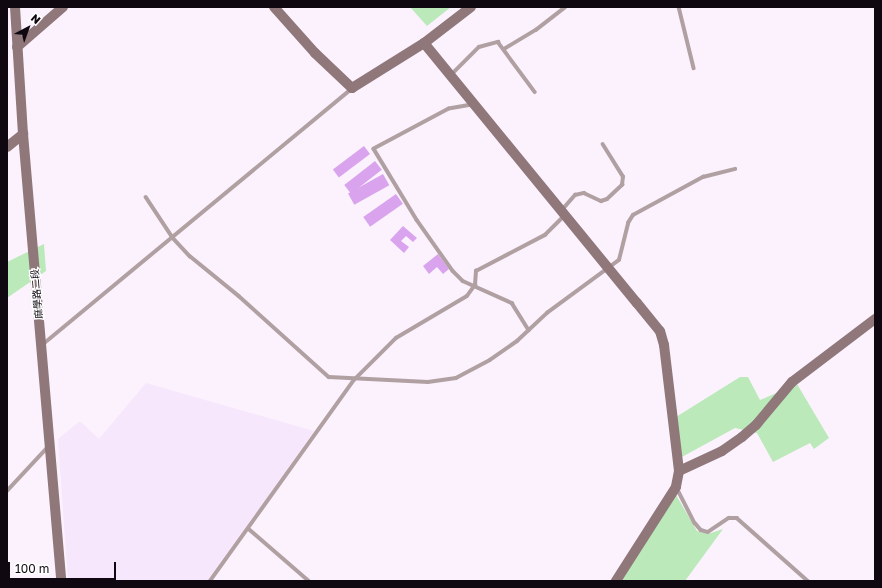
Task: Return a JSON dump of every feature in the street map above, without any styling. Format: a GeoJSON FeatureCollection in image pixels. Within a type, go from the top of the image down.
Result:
{"type":"FeatureCollection","features":[{"type":"Feature","properties":{"kind":"street","name":"麻學路二段"},"geometry":{"type":"LineString","coordinates":[[15,7],[23,134],[61,581]]}},
{"type":"Feature","properties":{"kind":"street"},"geometry":{"type":"LineString","coordinates":[[17,47],[63,7]]}},
{"type":"Feature","properties":{"kind":"street"},"geometry":{"type":"LineString","coordinates":[[274,7],[315,53],[352,88],[424,43],[471,7]]}},
{"type":"Feature","properties":{"kind":"street"},"geometry":{"type":"LineString","coordinates":[[424,43],[452,75],[660,331],[664,345],[679,471],[676,487],[616,581]]}},
{"type":"Feature","properties":{"kind":"street"},"geometry":{"type":"LineString","coordinates":[[7,147],[23,134]]}},
{"type":"Feature","properties":{"kind":"street"},"geometry":{"type":"LineString","coordinates":[[679,471],[722,451],[742,437],[756,425],[792,382],[875,319]]}},
{"type":"Feature","properties":{"kind":"lane"},"geometry":{"type":"LineString","coordinates":[[504,50],[565,7]]}},
{"type":"Feature","properties":{"kind":"lane"},"geometry":{"type":"LineString","coordinates":[[679,7],[694,68]]}},
{"type":"Feature","properties":{"kind":"lane"},"geometry":{"type":"LineString","coordinates":[[452,75],[479,47],[498,42],[535,92]]}},
{"type":"Feature","properties":{"kind":"lane"},"geometry":{"type":"LineString","coordinates":[[41,345],[173,238],[352,88]]}},
{"type":"Feature","properties":{"kind":"lane"},"geometry":{"type":"LineString","coordinates":[[477,106],[468,104],[449,109],[374,149],[416,220],[453,271],[463,281],[475,285],[512,303],[529,330]]}},
{"type":"Feature","properties":{"kind":"lane"},"geometry":{"type":"LineString","coordinates":[[210,581],[354,380],[396,338],[461,300],[475,285],[476,271],[545,235],[575,195],[584,193],[601,201],[607,199],[622,185],[623,177],[603,145]]}},
{"type":"Feature","properties":{"kind":"lane"},"geometry":{"type":"LineString","coordinates":[[146,197],[173,238],[190,256],[240,296],[329,377],[354,380],[428,382],[456,378],[490,360],[529,330],[547,313],[619,260],[628,223],[633,215],[703,177],[735,169]]}},
{"type":"Feature","properties":{"kind":"lane"},"geometry":{"type":"LineString","coordinates":[[7,491],[50,445]]}},
{"type":"Feature","properties":{"kind":"lane"},"geometry":{"type":"LineString","coordinates":[[676,487],[695,523],[701,530],[708,532],[729,518],[737,518],[808,581]]}},
{"type":"Feature","properties":{"kind":"lane"},"geometry":{"type":"LineString","coordinates":[[248,529],[309,581]]}},
{"type":"Feature","properties":{"kind":"shaded area"},"geometry":{"type":"Polygon","coordinates":[[[146,383],[314,431],[209,581],[68,581],[58,439],[80,421],[99,439],[146,383]]]}},
{"type":"Feature","properties":{"kind":"green space"},"geometry":{"type":"Polygon","coordinates":[[[410,7],[451,7],[427,26],[410,7]]]}},
{"type":"Feature","properties":{"kind":"green space"},"geometry":{"type":"Polygon","coordinates":[[[44,244],[46,271],[7,298],[7,262],[44,244]]]}},
{"type":"Feature","properties":{"kind":"green space"},"geometry":{"type":"Polygon","coordinates":[[[740,377],[748,377],[760,400],[797,384],[829,438],[814,449],[810,443],[773,462],[757,433],[735,428],[680,458],[676,417],[740,377]]]}},
{"type":"Feature","properties":{"kind":"green space"},"geometry":{"type":"Polygon","coordinates":[[[672,488],[697,531],[708,534],[723,529],[685,581],[613,581],[672,488]]]}},
{"type":"Feature","properties":{"kind":"building"},"geometry":{"type":"Polygon","coordinates":[[[364,146],[370,154],[339,177],[333,169],[364,146]]]}},
{"type":"Feature","properties":{"kind":"building"},"geometry":{"type":"Polygon","coordinates":[[[375,161],[382,170],[351,194],[344,185],[375,161]]]}},
{"type":"Feature","properties":{"kind":"building"},"geometry":{"type":"Polygon","coordinates":[[[383,174],[389,185],[354,205],[348,193],[383,174]]]}},
{"type":"Feature","properties":{"kind":"building"},"geometry":{"type":"Polygon","coordinates":[[[396,194],[403,204],[370,227],[363,217],[396,194]]]}},
{"type":"Feature","properties":{"kind":"building"},"geometry":{"type":"Polygon","coordinates":[[[403,226],[417,238],[413,242],[406,236],[401,241],[409,247],[404,253],[390,240],[403,226]]]}},
{"type":"Feature","properties":{"kind":"building"},"geometry":{"type":"Polygon","coordinates":[[[438,254],[449,269],[443,274],[437,267],[429,274],[423,266],[438,254]]]}}]}
